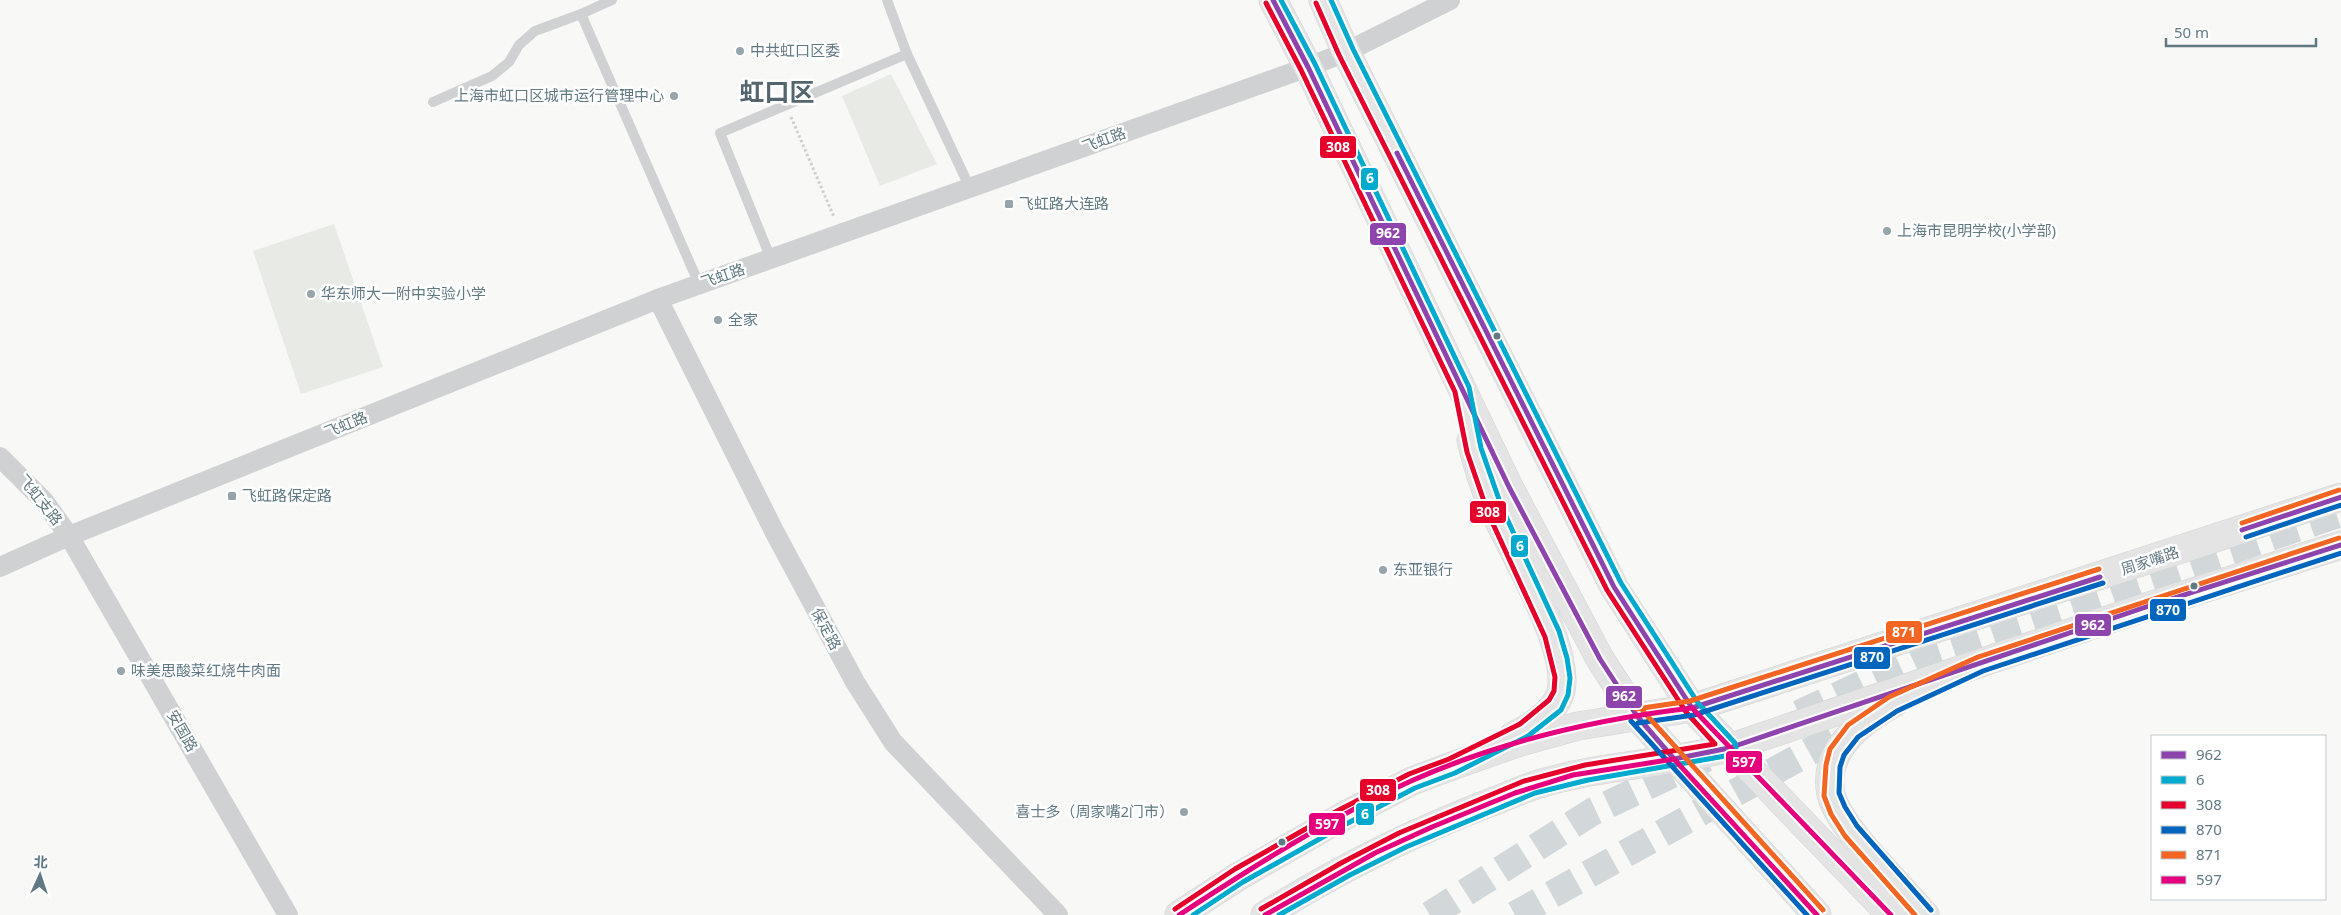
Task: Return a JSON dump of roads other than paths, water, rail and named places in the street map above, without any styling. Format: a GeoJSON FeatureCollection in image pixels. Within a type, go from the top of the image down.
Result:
{"type":"FeatureCollection","features":[{"type":"Feature","properties":{"kind":"main road"},"geometry":{"type":"LineString","coordinates":[[1273,0],[1308,68],[1509,487],[1596,651],[1636,716],[1817,915]]}},
{"type":"Feature","properties":{"kind":"main road"},"geometry":{"type":"LineString","coordinates":[[1323,0],[1346,52],[1614,587],[1692,708],[1892,915]]}},
{"type":"Feature","properties":{"kind":"main road"},"geometry":{"type":"LineString","coordinates":[[1452,766],[1524,730],[1542,717],[1555,705],[1561,693],[1563,677],[1552,634],[1494,511],[1474,450],[1462,390]]}},
{"type":"Feature","properties":{"kind":"main road","name":"周家嘴路"},"geometry":{"type":"LineString","coordinates":[[1179,915],[1239,876],[1342,817],[1412,781],[1452,766],[1517,743],[1578,726],[1692,708],[2341,497]]}},
{"type":"Feature","properties":{"kind":"main road"},"geometry":{"type":"LineString","coordinates":[[1265,915],[1306,890],[1376,853],[1462,813],[1538,784],[1602,768],[1674,759],[1729,748],[2341,545]]}},
{"type":"Feature","properties":{"kind":"main road"},"geometry":{"type":"LineString","coordinates":[[1925,915],[1851,831],[1838,811],[1831,794],[1832,766],[1837,752],[1853,731],[1867,720],[1892,704],[1980,664]]}},
{"type":"Feature","properties":{"kind":"street","name":"飞虹路"},"geometry":{"type":"LineString","coordinates":[[0,567],[72,541],[658,299],[1308,68],[1346,52],[1450,0]]}},
{"type":"Feature","properties":{"kind":"street","name":"保定路"},"geometry":{"type":"LineString","coordinates":[[658,299],[774,531],[855,682],[893,742],[1058,915]]}},
{"type":"Feature","properties":{"kind":"street","name":"飞虹支路"},"geometry":{"type":"LineString","coordinates":[[0,457],[44,502],[72,541]]}},
{"type":"Feature","properties":{"kind":"street","name":"安国路"},"geometry":{"type":"LineString","coordinates":[[72,541],[288,915]]}},
{"type":"Feature","properties":{"kind":"lane"},"geometry":{"type":"LineString","coordinates":[[433,102],[492,76],[509,62],[519,45],[535,31],[612,0]]}},
{"type":"Feature","properties":{"kind":"lane"},"geometry":{"type":"LineString","coordinates":[[887,0],[907,54],[970,188]]}},
{"type":"Feature","properties":{"kind":"lane"},"geometry":{"type":"LineString","coordinates":[[581,14],[699,284]]}},
{"type":"Feature","properties":{"kind":"lane"},"geometry":{"type":"LineString","coordinates":[[771,259],[720,132],[907,54]]}},
{"type":"Feature","properties":{"kind":"tunnel"},"geometry":{"type":"LineString","coordinates":[[1799,714],[1933,651],[2341,513]]}},
{"type":"Feature","properties":{"kind":"tunnel"},"geometry":{"type":"LineString","coordinates":[[1515,915],[1861,723]]}},
{"type":"Feature","properties":{"kind":"tunnel"},"geometry":{"type":"LineString","coordinates":[[1430,915],[1592,812],[1706,758]]}},
{"type":"Feature","properties":{"kind":"place","name":"中共虹口区委"},"geometry":{"type":"Point","coordinates":[740,51]}},
{"type":"Feature","properties":{"kind":"place","name":"上海市虹口区城市运行管理中心"},"geometry":{"type":"Point","coordinates":[674,96]}},
{"type":"Feature","properties":{"kind":"place","name":"飞虹路大连路"},"geometry":{"type":"Point","coordinates":[1009,204]}},
{"type":"Feature","properties":{"kind":"place","name":"上海市昆明学校(小学部)"},"geometry":{"type":"Point","coordinates":[1887,231]}},
{"type":"Feature","properties":{"kind":"place","name":"华东师大一附中实验小学"},"geometry":{"type":"Point","coordinates":[311,294]}},
{"type":"Feature","properties":{"kind":"place","name":"全家"},"geometry":{"type":"Point","coordinates":[718,320]}},
{"type":"Feature","properties":{"kind":"place","name":"飞虹路保定路"},"geometry":{"type":"Point","coordinates":[232,496]}},
{"type":"Feature","properties":{"kind":"place","name":"东亚银行"},"geometry":{"type":"Point","coordinates":[1383,570]}},
{"type":"Feature","properties":{"kind":"place","name":"味美思酸菜红烧牛肉面"},"geometry":{"type":"Point","coordinates":[121,671]}},
{"type":"Feature","properties":{"kind":"place","name":"喜士多（周家嘴2门市）"},"geometry":{"type":"Point","coordinates":[1184,812]}},
{"type":"Feature","properties":{"kind":"district","name":"虹口区"},"geometry":{"type":"Point","coordinates":[777,92]}}]}
